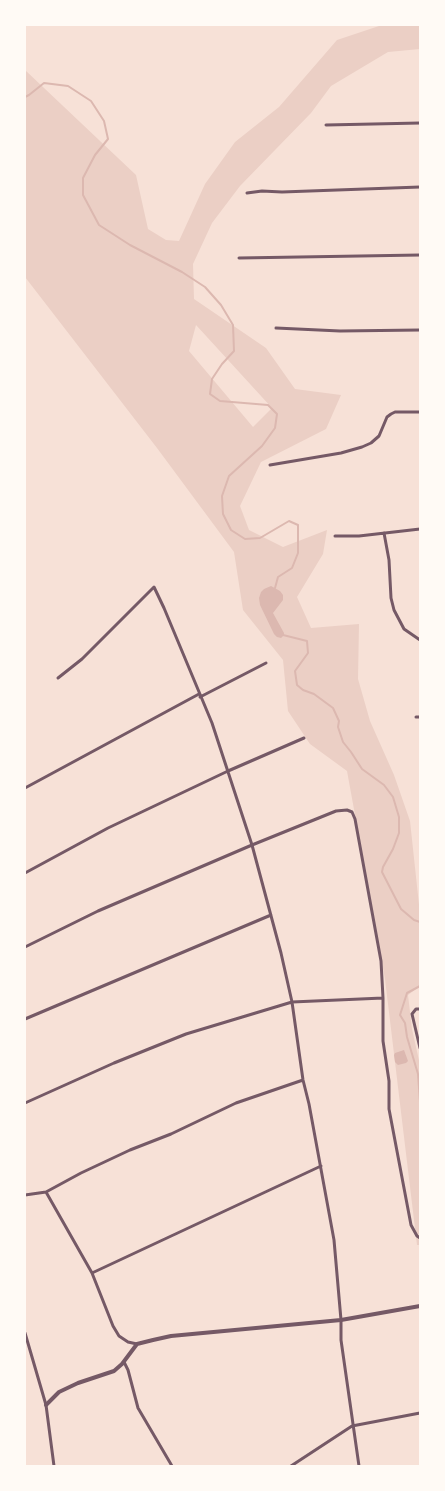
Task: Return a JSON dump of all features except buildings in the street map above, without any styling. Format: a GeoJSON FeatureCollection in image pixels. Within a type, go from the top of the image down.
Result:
{"type":"FeatureCollection","features":[{"type":"Feature","properties":{"kind":"street"},"geometry":{"type":"LineString","coordinates":[[326,125],[420,123]]}},
{"type":"Feature","properties":{"kind":"street"},"geometry":{"type":"LineString","coordinates":[[247,193],[420,187]]}},
{"type":"Feature","properties":{"kind":"street"},"geometry":{"type":"LineString","coordinates":[[239,258],[420,255]]}},
{"type":"Feature","properties":{"kind":"street"},"geometry":{"type":"LineString","coordinates":[[276,328],[340,331],[420,330]]}},
{"type":"Feature","properties":{"kind":"street"},"geometry":{"type":"LineString","coordinates":[[270,465],[341,453],[362,447],[371,443],[379,436],[391,414],[395,412],[420,412]]}},
{"type":"Feature","properties":{"kind":"street"},"geometry":{"type":"LineString","coordinates":[[335,536],[359,536],[420,529]]}},
{"type":"Feature","properties":{"kind":"street"},"geometry":{"type":"LineString","coordinates":[[384,533],[394,610],[404,629],[420,640]]}},
{"type":"Feature","properties":{"kind":"street"},"geometry":{"type":"LineString","coordinates":[[58,678],[82,659],[154,587],[212,724],[228,772],[252,845],[292,1002],[303,1080],[334,1240],[341,1340],[359,1466]]}},
{"type":"Feature","properties":{"kind":"street"},"geometry":{"type":"LineString","coordinates":[[25,788],[200,695],[266,663]]}},
{"type":"Feature","properties":{"kind":"street"},"geometry":{"type":"LineString","coordinates":[[25,873],[108,828],[304,738]]}},
{"type":"Feature","properties":{"kind":"street"},"geometry":{"type":"LineString","coordinates":[[25,947],[98,911],[252,845],[336,811],[347,810],[352,812],[355,819],[377,941],[383,998],[383,1033],[388,1065],[389,1109],[411,1225],[420,1238]]}},
{"type":"Feature","properties":{"kind":"street"},"geometry":{"type":"LineString","coordinates":[[25,1019],[271,915]]}},
{"type":"Feature","properties":{"kind":"street"},"geometry":{"type":"LineString","coordinates":[[25,1103],[114,1063],[186,1034],[292,1002],[383,998]]}},
{"type":"Feature","properties":{"kind":"street"},"geometry":{"type":"LineString","coordinates":[[420,1009],[416,1009],[412,1014],[420,1048]]}},
{"type":"Feature","properties":{"kind":"street"},"geometry":{"type":"LineString","coordinates":[[25,1195],[46,1192],[130,1150],[171,1134],[236,1103],[303,1080]]}},
{"type":"Feature","properties":{"kind":"street"},"geometry":{"type":"LineString","coordinates":[[92,1273],[321,1166]]}},
{"type":"Feature","properties":{"kind":"street"},"geometry":{"type":"LineString","coordinates":[[46,1192],[92,1273],[113,1326],[119,1336],[128,1342],[137,1344],[171,1336],[341,1320],[420,1306]]}},
{"type":"Feature","properties":{"kind":"street"},"geometry":{"type":"LineString","coordinates":[[25,1333],[46,1405],[54,1466]]}},
{"type":"Feature","properties":{"kind":"street"},"geometry":{"type":"LineString","coordinates":[[46,1405],[59,1392],[110,1374],[124,1362],[137,1344]]}},
{"type":"Feature","properties":{"kind":"street"},"geometry":{"type":"LineString","coordinates":[[124,1362],[138,1408],[172,1466]]}},
{"type":"Feature","properties":{"kind":"street"},"geometry":{"type":"LineString","coordinates":[[291,1466],[352,1426],[420,1413]]}},
{"type":"Feature","properties":{"kind":"shaded area"},"geometry":{"type":"Polygon","coordinates":[[[379,26],[420,26],[420,49],[388,52],[331,86],[311,113],[240,186],[212,223],[193,264],[194,299],[266,348],[295,389],[341,395],[326,429],[261,462],[240,506],[249,530],[283,547],[327,530],[323,554],[297,597],[311,628],[359,624],[358,679],[370,721],[394,775],[410,821],[420,914],[420,986],[408,995],[412,1029],[420,1065],[420,1245],[417,1245],[385,979],[347,771],[310,744],[288,711],[283,660],[243,610],[234,552],[157,448],[25,277],[25,70],[136,175],[148,229],[166,240],[179,241],[205,184],[235,142],[279,107],[337,40],[379,26]],[[196,325],[189,351],[253,427],[272,408],[196,325]]]}},
{"type":"Feature","properties":{"kind":"shaded area"},"geometry":{"type":"Polygon","coordinates":[[[271,586],[283,595],[283,600],[273,613],[284,633],[281,638],[274,634],[260,605],[259,598],[261,592],[271,586]]]}},
{"type":"Feature","properties":{"kind":"shaded area"},"geometry":{"type":"Polygon","coordinates":[[[404,1050],[408,1061],[398,1065],[395,1062],[394,1055],[404,1050]]]}},
{"type":"Feature","properties":{"kind":"waterway"},"geometry":{"type":"LineString","coordinates":[[25,97],[44,83],[68,86],[91,101],[104,121],[108,139],[95,155],[83,178],[83,195],[99,225],[130,245],[182,272],[205,287],[221,305],[233,325],[234,351],[212,379],[210,394],[220,401],[268,405],[277,414],[275,428],[262,446],[229,476],[222,496],[223,514],[231,530],[245,539],[260,538],[289,521],[298,525],[298,553],[292,568],[278,577],[275,588]]}},
{"type":"Feature","properties":{"kind":"waterway"},"geometry":{"type":"LineString","coordinates":[[283,635],[307,641],[308,653],[295,671],[297,685],[303,690],[314,694],[333,708],[339,721],[338,727],[343,742],[362,769],[384,785],[393,797],[399,817],[399,833],[382,872],[401,909],[414,920],[420,922]]}},
{"type":"Feature","properties":{"kind":"waterway"},"geometry":{"type":"LineString","coordinates":[[420,986],[407,993],[400,1015],[405,1023],[407,1037],[418,1074],[420,1102]]}}]}
